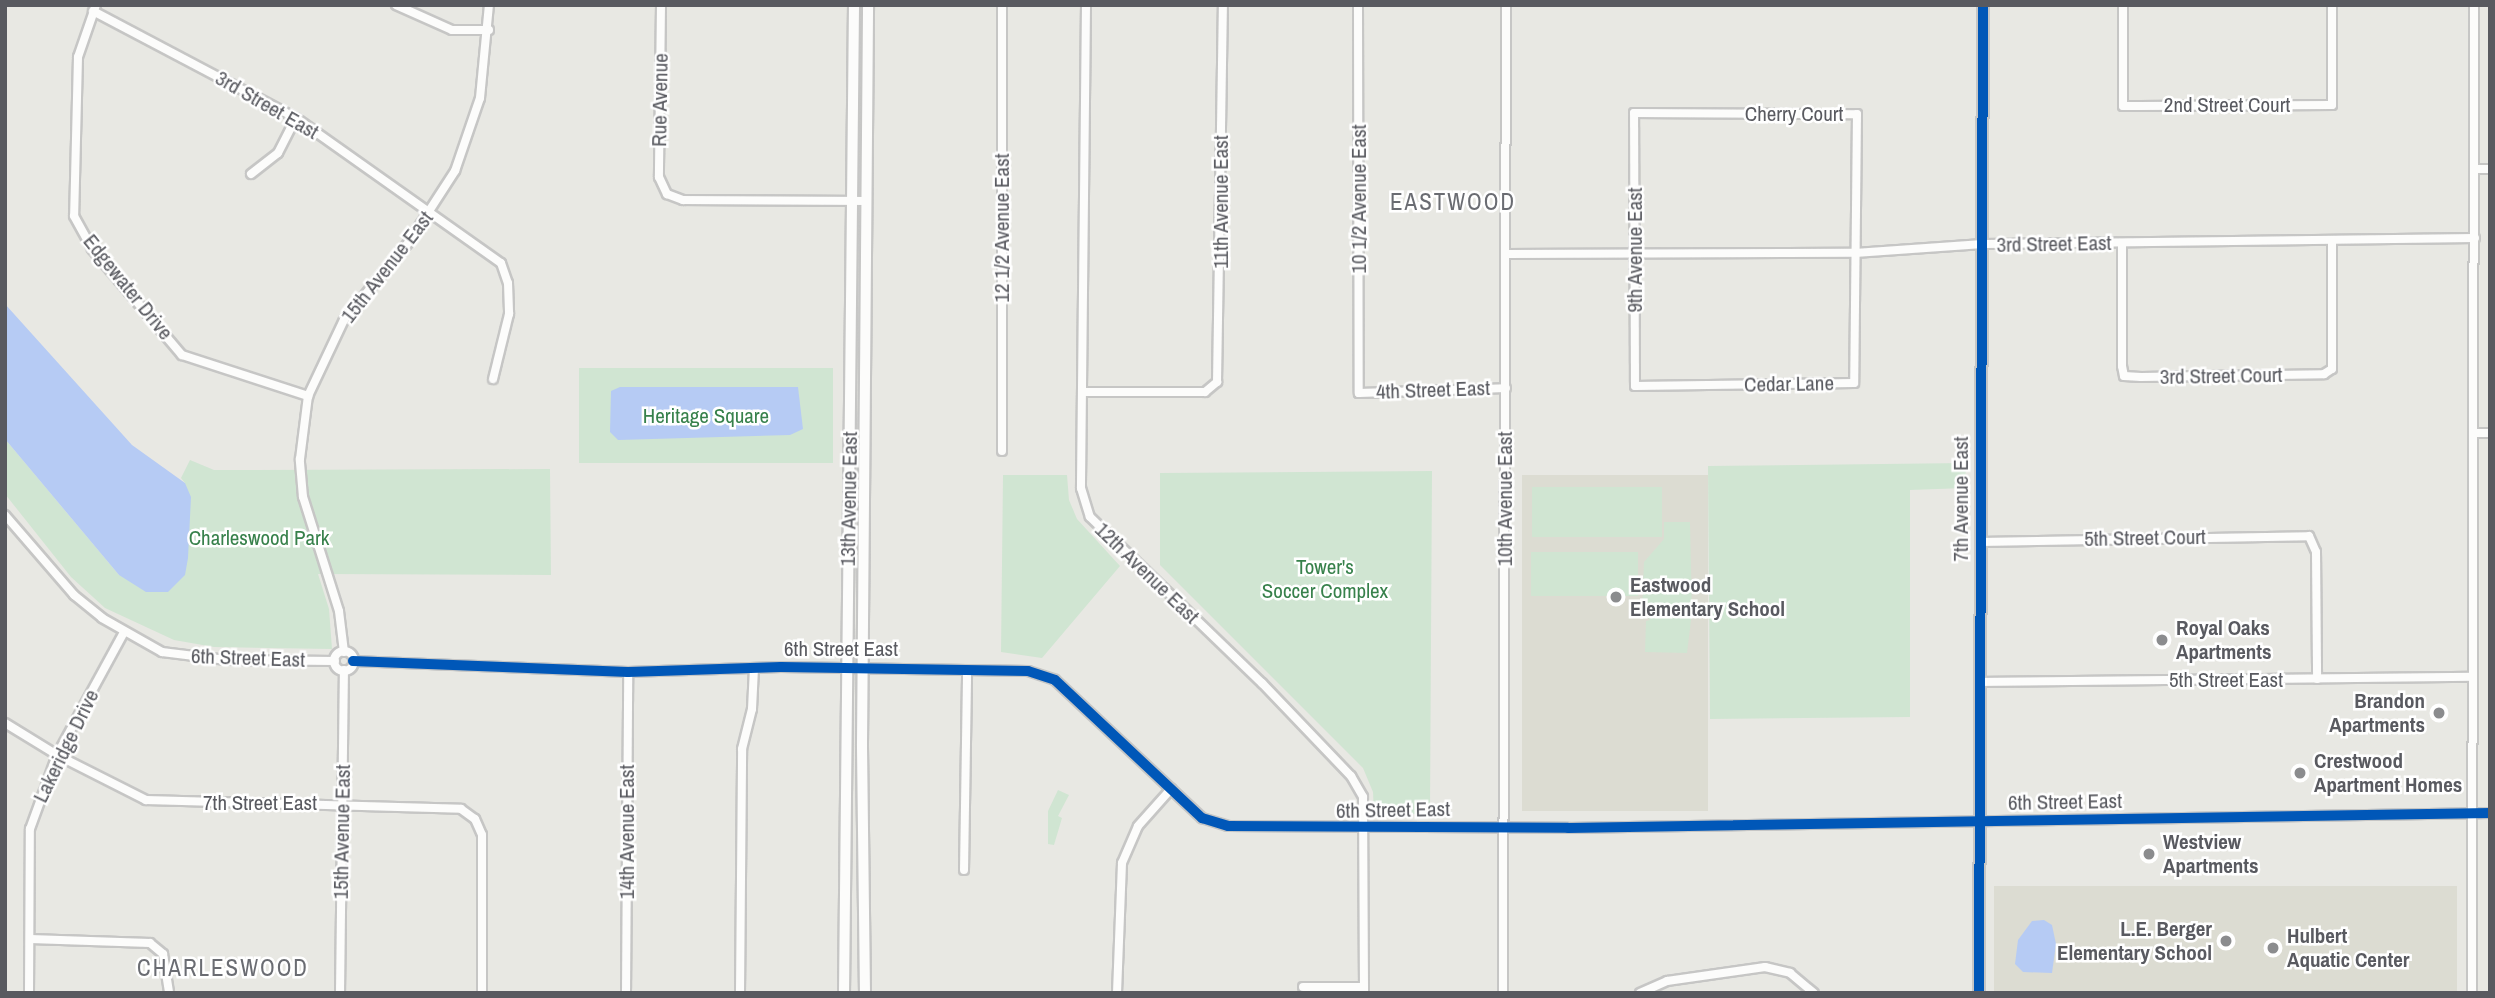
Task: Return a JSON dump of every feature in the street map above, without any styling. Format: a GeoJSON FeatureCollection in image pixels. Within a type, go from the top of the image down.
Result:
{"type":"FeatureCollection","features":[{"type":"Feature","properties":{"kind":"main road","name":"13th Avenue East"},"geometry":{"type":"LineString","coordinates":[[844,993],[854,5]]}},
{"type":"Feature","properties":{"kind":"main road","name":"13th Avenue East"},"geometry":{"type":"LineString","coordinates":[[865,993],[862,668],[868,5]]}},
{"type":"Feature","properties":{"kind":"main road","name":"7th Avenue East"},"geometry":{"type":"LineString","coordinates":[[1979,993],[1983,5]]}},
{"type":"Feature","properties":{"kind":"street"},"geometry":{"type":"LineString","coordinates":[[396,5],[452,30],[488,30]]}},
{"type":"Feature","properties":{"kind":"street","name":"15th Avenue East"},"geometry":{"type":"LineString","coordinates":[[344,652],[339,611],[303,497],[300,460],[308,396],[344,320],[431,212],[472,124],[488,30],[489,5]]}},
{"type":"Feature","properties":{"kind":"street","name":"Rue Avenue"},"geometry":{"type":"LineString","coordinates":[[661,5],[659,177],[667,194],[683,200],[853,201]]}},
{"type":"Feature","properties":{"kind":"street","name":"12 1/2 Avenue East"},"geometry":{"type":"LineString","coordinates":[[1002,5],[1002,451]]}},
{"type":"Feature","properties":{"kind":"street","name":"12th Avenue East"},"geometry":{"type":"LineString","coordinates":[[1086,5],[1081,488],[1090,517],[1352,776],[1363,797],[1364,990]]}},
{"type":"Feature","properties":{"kind":"street","name":"11th Avenue East"},"geometry":{"type":"LineString","coordinates":[[1082,392],[1206,392],[1217,382],[1220,340],[1223,5]]}},
{"type":"Feature","properties":{"kind":"street","name":"10 1/2 Avenue East"},"geometry":{"type":"LineString","coordinates":[[1359,5],[1359,393]]}},
{"type":"Feature","properties":{"kind":"street","name":"10th Avenue East"},"geometry":{"type":"LineString","coordinates":[[1503,993],[1506,5]]}},
{"type":"Feature","properties":{"kind":"street","name":"2nd Street Court"},"geometry":{"type":"LineString","coordinates":[[2123,5],[2123,106],[2332,105],[2332,5]]}},
{"type":"Feature","properties":{"kind":"street"},"geometry":{"type":"LineString","coordinates":[[2472,993],[2474,5]]}},
{"type":"Feature","properties":{"kind":"street","name":"3rd Street East"},"geometry":{"type":"LineString","coordinates":[[95,8],[296,118],[500,263],[508,283],[509,314],[493,379]]}},
{"type":"Feature","properties":{"kind":"street","name":"Edgewater Drive"},"geometry":{"type":"LineString","coordinates":[[95,8],[78,57],[74,216],[92,248],[182,355],[308,396]]}},
{"type":"Feature","properties":{"kind":"street","name":"9th Avenue East"},"geometry":{"type":"LineString","coordinates":[[1634,113],[1635,386]]}},
{"type":"Feature","properties":{"kind":"street","name":"Cherry Court"},"geometry":{"type":"LineString","coordinates":[[1634,113],[1857,114],[1855,253]]}},
{"type":"Feature","properties":{"kind":"street"},"geometry":{"type":"LineString","coordinates":[[251,174],[278,152],[296,118]]}},
{"type":"Feature","properties":{"kind":"street"},"geometry":{"type":"LineString","coordinates":[[2475,169],[2490,169]]}},
{"type":"Feature","properties":{"kind":"street"},"geometry":{"type":"LineString","coordinates":[[853,201],[867,201]]}},
{"type":"Feature","properties":{"kind":"street","name":"3rd Street East"},"geometry":{"type":"LineString","coordinates":[[1506,254],[1855,253],[1983,244],[2475,238]]}},
{"type":"Feature","properties":{"kind":"street","name":"3rd Street Court"},"geometry":{"type":"LineString","coordinates":[[2122,243],[2124,376],[2300,375],[2332,369],[2332,240]]}},
{"type":"Feature","properties":{"kind":"street","name":"Cedar Lane"},"geometry":{"type":"LineString","coordinates":[[1635,386],[1854,383],[1855,253]]}},
{"type":"Feature","properties":{"kind":"street","name":"4th Street East"},"geometry":{"type":"LineString","coordinates":[[1359,393],[1506,388]]}},
{"type":"Feature","properties":{"kind":"street"},"geometry":{"type":"LineString","coordinates":[[2474,433],[2490,433]]}},
{"type":"Feature","properties":{"kind":"street","name":"6th Street East"},"geometry":{"type":"LineString","coordinates":[[5,514],[74,595],[124,632],[162,652],[195,658],[335,661]]}},
{"type":"Feature","properties":{"kind":"street","name":"5th Street Court"},"geometry":{"type":"LineString","coordinates":[[1980,542],[2309,536],[2316,552],[2317,679]]}},
{"type":"Feature","properties":{"kind":"street","name":"Lakeridge Drive"},"geometry":{"type":"LineString","coordinates":[[29,993],[30,829],[57,755],[124,632]]}},
{"type":"Feature","properties":{"kind":"street"},"geometry":{"type":"LineString","coordinates":[[344,652],[353,661],[344,670],[335,661],[344,652]]}},
{"type":"Feature","properties":{"kind":"street","name":"6th Street East"},"geometry":{"type":"LineString","coordinates":[[353,661],[628,672],[754,668],[1028,671],[1055,680],[1202,818],[1228,826],[1504,828],[1979,823],[2490,813]]}},
{"type":"Feature","properties":{"kind":"street"},"geometry":{"type":"LineString","coordinates":[[740,993],[742,749],[752,709],[754,668]]}},
{"type":"Feature","properties":{"kind":"street","name":"15th Avenue East"},"geometry":{"type":"LineString","coordinates":[[341,993],[344,670]]}},
{"type":"Feature","properties":{"kind":"street"},"geometry":{"type":"LineString","coordinates":[[964,870],[967,670]]}},
{"type":"Feature","properties":{"kind":"street","name":"14th Avenue East"},"geometry":{"type":"LineString","coordinates":[[626,993],[628,672]]}},
{"type":"Feature","properties":{"kind":"street","name":"5th Street East"},"geometry":{"type":"LineString","coordinates":[[1980,682],[2472,677]]}},
{"type":"Feature","properties":{"kind":"street","name":"7th Street East"},"geometry":{"type":"LineString","coordinates":[[5,723],[57,755],[146,800],[461,809],[471,817],[482,835],[482,993]]}},
{"type":"Feature","properties":{"kind":"street"},"geometry":{"type":"LineString","coordinates":[[1116,993],[1122,863],[1138,827],[1171,789]]}},
{"type":"Feature","properties":{"kind":"street"},"geometry":{"type":"LineString","coordinates":[[30,939],[150,943],[163,954],[169,993]]}},
{"type":"Feature","properties":{"kind":"street"},"geometry":{"type":"LineString","coordinates":[[1640,993],[1667,981],[1765,967],[1790,973],[1814,993]]}},
{"type":"Feature","properties":{"kind":"street"},"geometry":{"type":"LineString","coordinates":[[1304,987],[1364,990]]}},
{"type":"Feature","properties":{"kind":"shaded area","name":"Eastwood Elementary School"},"geometry":{"type":"Polygon","coordinates":[[[1522,475],[1708,475],[1708,811],[1522,811],[1522,475]]]}},
{"type":"Feature","properties":{"kind":"shaded area","name":"L.E. Berger Elementary School"},"geometry":{"type":"Polygon","coordinates":[[[1994,886],[2457,886],[2457,993],[1994,993],[1994,886]]]}},
{"type":"Feature","properties":{"kind":"green space","name":"Heritage Square"},"geometry":{"type":"Polygon","coordinates":[[[579,368],[833,368],[833,463],[579,463],[579,368]]]}},
{"type":"Feature","properties":{"kind":"green space","name":"Charleswood Park"},"geometry":{"type":"Polygon","coordinates":[[[5,439],[119,575],[185,483],[181,478],[190,460],[214,470],[550,469],[551,575],[318,574],[329,609],[332,649],[214,647],[174,640],[105,608],[71,577],[5,494],[5,439]]]}},
{"type":"Feature","properties":{"kind":"green space"},"geometry":{"type":"Polygon","coordinates":[[[1966,463],[1965,488],[1910,490],[1910,717],[1710,719],[1708,466],[1966,463]]]}},
{"type":"Feature","properties":{"kind":"green space","name":"Tower's Soccer Complex"},"geometry":{"type":"Polygon","coordinates":[[[1432,471],[1430,814],[1374,814],[1373,792],[1363,768],[1160,565],[1160,473],[1432,471]]]}},
{"type":"Feature","properties":{"kind":"green space"},"geometry":{"type":"Polygon","coordinates":[[[1003,475],[1067,475],[1069,500],[1077,519],[1120,566],[1042,658],[1001,652],[1003,475]]]}},
{"type":"Feature","properties":{"kind":"green space"},"geometry":{"type":"Polygon","coordinates":[[[1532,487],[1662,487],[1662,537],[1532,537],[1532,487]]]}},
{"type":"Feature","properties":{"kind":"green space"},"geometry":{"type":"Polygon","coordinates":[[[1664,522],[1690,522],[1692,612],[1687,653],[1645,652],[1646,621],[1650,620],[1642,612],[1644,562],[1664,539],[1664,522]]]}},
{"type":"Feature","properties":{"kind":"green space"},"geometry":{"type":"Polygon","coordinates":[[[1531,552],[1638,552],[1638,596],[1531,596],[1531,552]]]}},
{"type":"Feature","properties":{"kind":"green space"},"geometry":{"type":"Polygon","coordinates":[[[1058,790],[1069,795],[1058,816],[1062,818],[1054,845],[1048,844],[1048,811],[1058,790]]]}},
{"type":"Feature","properties":{"kind":"water"},"geometry":{"type":"Polygon","coordinates":[[[5,304],[132,445],[185,483],[191,497],[188,558],[185,575],[168,592],[146,592],[119,575],[5,439],[5,304]]]}},
{"type":"Feature","properties":{"kind":"water"},"geometry":{"type":"Polygon","coordinates":[[[620,387],[798,387],[803,429],[790,435],[618,440],[610,432],[611,391],[620,387]]]}},
{"type":"Feature","properties":{"kind":"water"},"geometry":{"type":"Polygon","coordinates":[[[2044,920],[2052,925],[2056,944],[2052,973],[2023,972],[2015,964],[2018,940],[2032,921],[2044,920]]]}},
{"type":"Feature","properties":{"kind":"cycle path"},"geometry":{"type":"LineString","coordinates":[[1979,993],[1983,5]]}},
{"type":"Feature","properties":{"kind":"cycle path"},"geometry":{"type":"LineString","coordinates":[[353,661],[628,672],[781,667],[1028,671],[1055,680],[1202,818],[1228,826],[1568,828],[2490,813]]}},
{"type":"Feature","properties":{"kind":"place","name":"Eastwood Elementary School"},"geometry":{"type":"Point","coordinates":[1616,597]}},
{"type":"Feature","properties":{"kind":"place","name":"Royal Oaks Apartments"},"geometry":{"type":"Point","coordinates":[2162,640]}},
{"type":"Feature","properties":{"kind":"place","name":"Brandon Apartments"},"geometry":{"type":"Point","coordinates":[2439,713]}},
{"type":"Feature","properties":{"kind":"place","name":"Crestwood Apartment Homes"},"geometry":{"type":"Point","coordinates":[2300,773]}},
{"type":"Feature","properties":{"kind":"place","name":"Westview Apartments"},"geometry":{"type":"Point","coordinates":[2149,854]}},
{"type":"Feature","properties":{"kind":"place","name":"L.E. Berger Elementary School"},"geometry":{"type":"Point","coordinates":[2226,941]}},
{"type":"Feature","properties":{"kind":"place","name":"Hulbert Aquatic Center"},"geometry":{"type":"Point","coordinates":[2273,948]}},
{"type":"Feature","properties":{"kind":"district","name":"EASTWOOD"},"geometry":{"type":"Point","coordinates":[1453,202]}},
{"type":"Feature","properties":{"kind":"district","name":"CHARLESWOOD"},"geometry":{"type":"Point","coordinates":[223,968]}}]}
